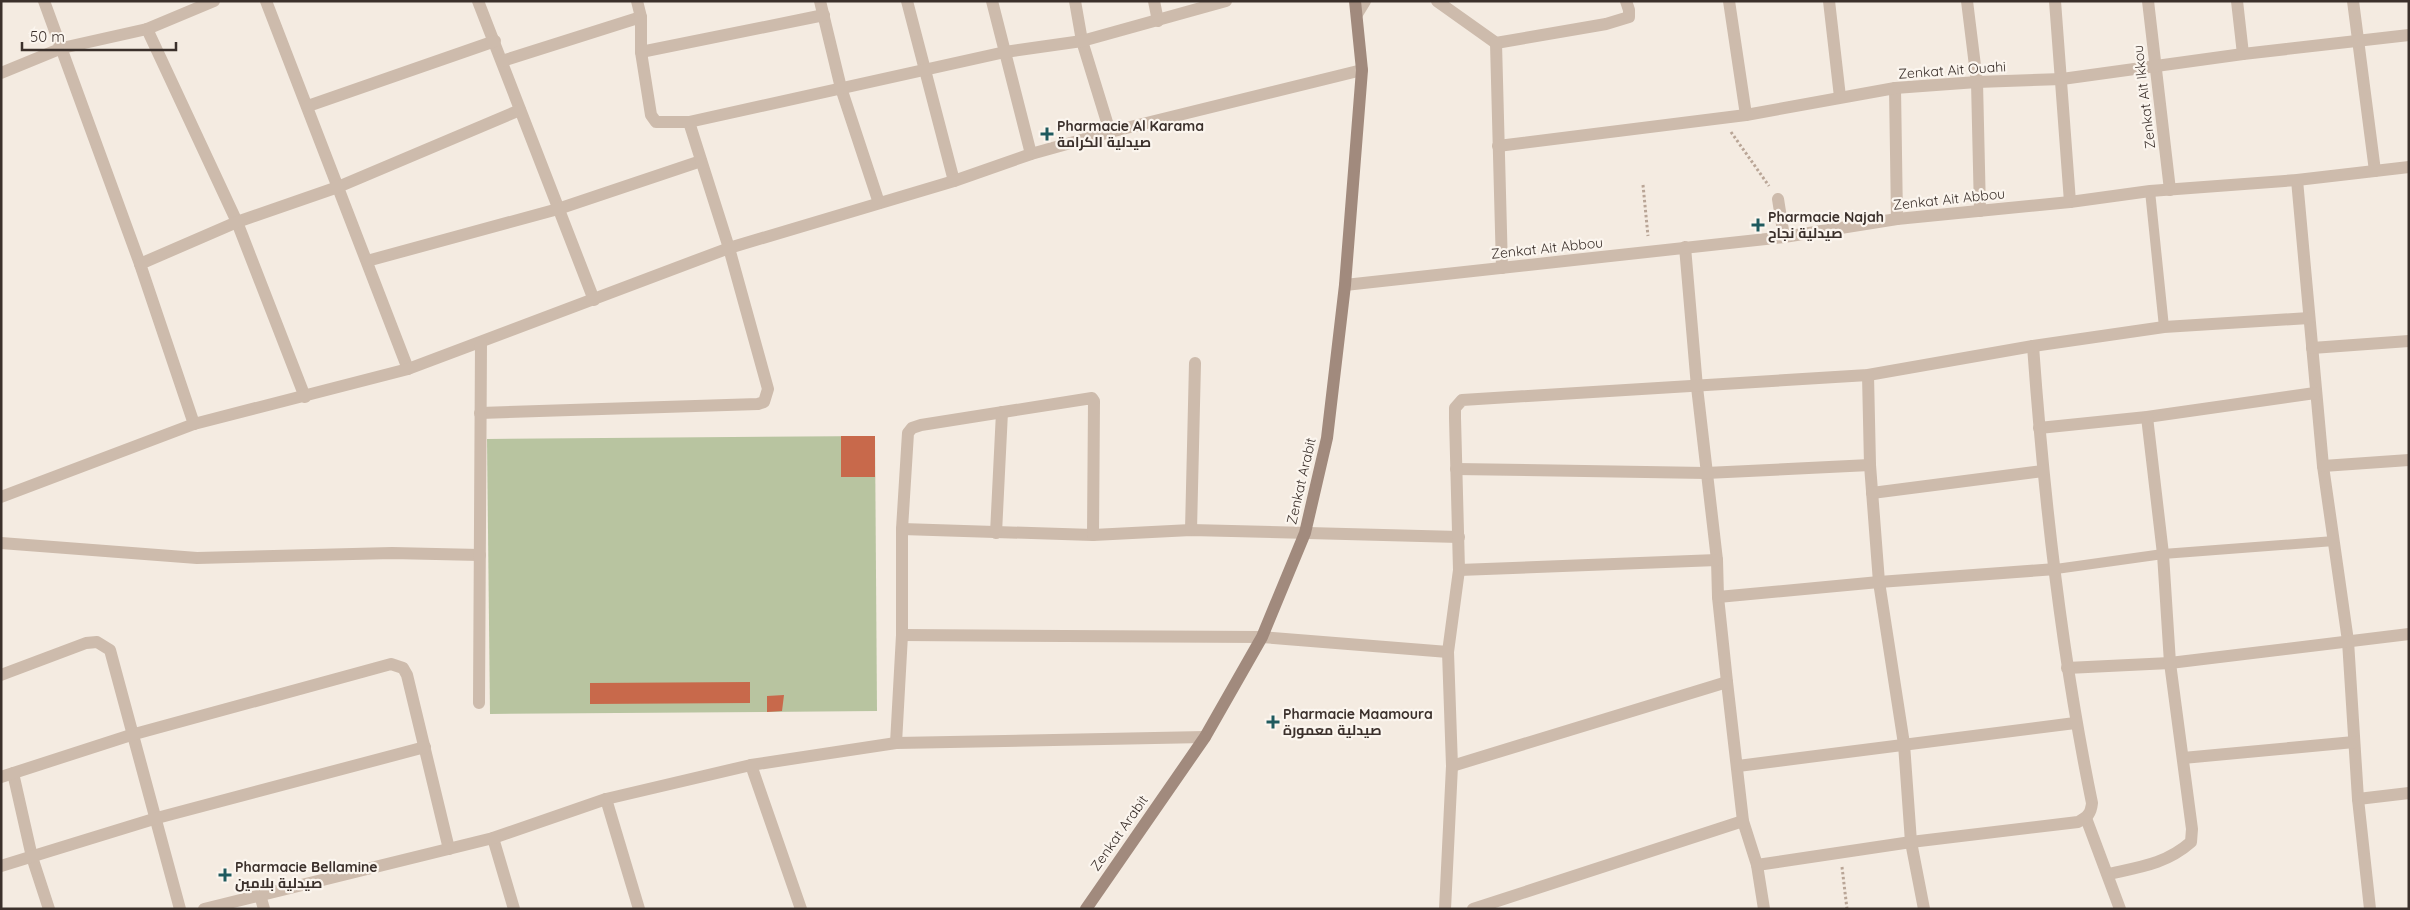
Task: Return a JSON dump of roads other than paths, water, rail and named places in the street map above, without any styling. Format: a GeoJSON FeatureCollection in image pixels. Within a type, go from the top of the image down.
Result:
{"type":"FeatureCollection","features":[{"type":"Feature","properties":{"kind":"street"},"geometry":{"type":"LineString","coordinates":[[44,1],[140,264],[194,424]]}},
{"type":"Feature","properties":{"kind":"street"},"geometry":{"type":"LineString","coordinates":[[1,73],[62,48],[147,29],[214,1]]}},
{"type":"Feature","properties":{"kind":"street"},"geometry":{"type":"LineString","coordinates":[[266,1],[408,369]]}},
{"type":"Feature","properties":{"kind":"street"},"geometry":{"type":"LineString","coordinates":[[478,1],[594,300]]}},
{"type":"Feature","properties":{"kind":"street"},"geometry":{"type":"LineString","coordinates":[[637,1],[641,17],[641,52],[653,119],[656,122],[689,122],[841,88],[925,72],[1005,52],[1082,41],[1226,1]]}},
{"type":"Feature","properties":{"kind":"street"},"geometry":{"type":"LineString","coordinates":[[820,1],[841,88],[880,203]]}},
{"type":"Feature","properties":{"kind":"street"},"geometry":{"type":"LineString","coordinates":[[907,1],[954,181]]}},
{"type":"Feature","properties":{"kind":"street"},"geometry":{"type":"LineString","coordinates":[[992,1],[1031,154]]}},
{"type":"Feature","properties":{"kind":"street"},"geometry":{"type":"LineString","coordinates":[[1075,1],[1082,41],[1110,132]]}},
{"type":"Feature","properties":{"kind":"street"},"geometry":{"type":"LineString","coordinates":[[1154,1],[1158,21]]}},
{"type":"Feature","properties":{"kind":"street"},"geometry":{"type":"LineString","coordinates":[[1356,8],[1365,1]]}},
{"type":"Feature","properties":{"kind":"street"},"geometry":{"type":"LineString","coordinates":[[1438,1],[1496,42],[1606,24],[1624,19],[1629,17],[1630,10],[1626,1]]}},
{"type":"Feature","properties":{"kind":"street"},"geometry":{"type":"LineString","coordinates":[[1729,1],[1746,115]]}},
{"type":"Feature","properties":{"kind":"street"},"geometry":{"type":"LineString","coordinates":[[1829,1],[1840,96]]}},
{"type":"Feature","properties":{"kind":"street"},"geometry":{"type":"LineString","coordinates":[[1967,1],[1977,82],[1980,211]]}},
{"type":"Feature","properties":{"kind":"street"},"geometry":{"type":"LineString","coordinates":[[2055,1],[2070,202]]}},
{"type":"Feature","properties":{"kind":"street","name":"Zenkat Ait Ikkou"},"geometry":{"type":"LineString","coordinates":[[2148,1],[2170,190]]}},
{"type":"Feature","properties":{"kind":"street"},"geometry":{"type":"LineString","coordinates":[[2237,1],[2243,54]]}},
{"type":"Feature","properties":{"kind":"street"},"geometry":{"type":"LineString","coordinates":[[2353,1],[2375,171]]}},
{"type":"Feature","properties":{"kind":"street","name":"Zenkat Arabit"},"geometry":{"type":"LineString","coordinates":[[1086,909],[1205,737],[1262,637],[1305,533],[1327,438],[1345,285],[1362,70],[1356,8]]}},
{"type":"Feature","properties":{"kind":"street"},"geometry":{"type":"LineString","coordinates":[[641,52],[824,16]]}},
{"type":"Feature","properties":{"kind":"street"},"geometry":{"type":"LineString","coordinates":[[502,60],[641,17]]}},
{"type":"Feature","properties":{"kind":"street"},"geometry":{"type":"LineString","coordinates":[[147,29],[237,222],[305,397]]}},
{"type":"Feature","properties":{"kind":"street","name":"Zenkat Ait Ouahi"},"geometry":{"type":"LineString","coordinates":[[1498,146],[1746,115],[1840,96],[1895,88],[1977,82],[2062,79],[2155,68],[2243,54],[2409,35]]}},
{"type":"Feature","properties":{"kind":"street"},"geometry":{"type":"LineString","coordinates":[[308,106],[495,41]]}},
{"type":"Feature","properties":{"kind":"street"},"geometry":{"type":"LineString","coordinates":[[1496,42],[1502,268]]}},
{"type":"Feature","properties":{"kind":"street"},"geometry":{"type":"LineString","coordinates":[[1,497],[194,424],[408,369],[729,248],[954,181],[1031,154],[1110,132],[1362,70]]}},
{"type":"Feature","properties":{"kind":"street"},"geometry":{"type":"LineString","coordinates":[[1895,88],[1897,219]]}},
{"type":"Feature","properties":{"kind":"street"},"geometry":{"type":"LineString","coordinates":[[140,264],[237,222],[338,187],[520,110]]}},
{"type":"Feature","properties":{"kind":"street"},"geometry":{"type":"LineString","coordinates":[[480,413],[758,404],[764,402],[768,389],[729,248],[689,122]]}},
{"type":"Feature","properties":{"kind":"street"},"geometry":{"type":"LineString","coordinates":[[367,261],[558,209],[701,161]]}},
{"type":"Feature","properties":{"kind":"street","name":"Zenkat Ait Abbou"},"geometry":{"type":"LineString","coordinates":[[1345,285],[1650,252],[1685,246],[1784,237],[1897,219],[2070,202],[2150,191],[2297,180],[2409,167]]}},
{"type":"Feature","properties":{"kind":"street"},"geometry":{"type":"LineString","coordinates":[[2297,180],[2323,466],[2348,641],[2358,799],[2370,909]]}},
{"type":"Feature","properties":{"kind":"street"},"geometry":{"type":"LineString","coordinates":[[1778,199],[1784,237]]}},
{"type":"Feature","properties":{"kind":"street"},"geometry":{"type":"LineString","coordinates":[[1685,246],[1697,387],[1717,560],[1718,597],[1743,821],[1757,865],[1764,909]]}},
{"type":"Feature","properties":{"kind":"street"},"geometry":{"type":"LineString","coordinates":[[1445,909],[1452,766],[1448,652],[1459,570],[1455,408],[1462,400],[1868,375],[2033,346],[2164,328],[2309,318]]}},
{"type":"Feature","properties":{"kind":"street"},"geometry":{"type":"LineString","coordinates":[[2312,348],[2409,341]]}},
{"type":"Feature","properties":{"kind":"street"},"geometry":{"type":"LineString","coordinates":[[479,703],[481,343]]}},
{"type":"Feature","properties":{"kind":"street"},"geometry":{"type":"LineString","coordinates":[[1757,865],[1910,842],[2078,822],[2086,818],[2091,811],[2092,803],[2067,668],[2043,471],[2033,346]]}},
{"type":"Feature","properties":{"kind":"street"},"geometry":{"type":"LineString","coordinates":[[1192,530],[1195,362]]}},
{"type":"Feature","properties":{"kind":"street"},"geometry":{"type":"LineString","coordinates":[[1868,375],[1870,465],[1879,582],[1904,744],[1910,842],[1924,909]]}},
{"type":"Feature","properties":{"kind":"street"},"geometry":{"type":"LineString","coordinates":[[2039,428],[2147,417],[2315,392]]}},
{"type":"Feature","properties":{"kind":"street"},"geometry":{"type":"LineString","coordinates":[[896,743],[902,634],[902,529],[908,433],[912,428],[1085,397],[1092,398],[1094,401],[1092,535]]}},
{"type":"Feature","properties":{"kind":"street"},"geometry":{"type":"LineString","coordinates":[[996,533],[1002,412]]}},
{"type":"Feature","properties":{"kind":"street"},"geometry":{"type":"LineString","coordinates":[[2108,874],[2146,865],[2176,854],[2191,842],[2192,829],[2170,663],[2163,554],[2147,417]]}},
{"type":"Feature","properties":{"kind":"street"},"geometry":{"type":"LineString","coordinates":[[2323,466],[2409,460]]}},
{"type":"Feature","properties":{"kind":"street"},"geometry":{"type":"LineString","coordinates":[[1456,469],[1706,473],[1870,465]]}},
{"type":"Feature","properties":{"kind":"street"},"geometry":{"type":"LineString","coordinates":[[1872,493],[2043,471]]}},
{"type":"Feature","properties":{"kind":"street"},"geometry":{"type":"LineString","coordinates":[[902,529],[1092,535],[1192,530],[1458,537]]}},
{"type":"Feature","properties":{"kind":"street"},"geometry":{"type":"LineString","coordinates":[[1,543],[197,558],[392,553],[480,555]]}},
{"type":"Feature","properties":{"kind":"street"},"geometry":{"type":"LineString","coordinates":[[1459,570],[1717,560]]}},
{"type":"Feature","properties":{"kind":"street"},"geometry":{"type":"LineString","coordinates":[[1718,597],[1879,582],[2056,569]]}},
{"type":"Feature","properties":{"kind":"street"},"geometry":{"type":"LineString","coordinates":[[902,634],[1262,637],[1448,652]]}},
{"type":"Feature","properties":{"kind":"street"},"geometry":{"type":"LineString","coordinates":[[2067,668],[2170,663],[2409,634]]}},
{"type":"Feature","properties":{"kind":"street"},"geometry":{"type":"LineString","coordinates":[[1,675],[86,643],[97,642],[110,650],[131,734],[157,818],[180,909]]}},
{"type":"Feature","properties":{"kind":"street"},"geometry":{"type":"LineString","coordinates":[[49,909],[7,775],[131,734],[391,664],[403,668],[407,675],[449,849]]}},
{"type":"Feature","properties":{"kind":"street"},"geometry":{"type":"LineString","coordinates":[[1452,766],[1727,682]]}},
{"type":"Feature","properties":{"kind":"street"},"geometry":{"type":"LineString","coordinates":[[1738,766],[2076,724]]}},
{"type":"Feature","properties":{"kind":"street"},"geometry":{"type":"LineString","coordinates":[[204,909],[493,838],[606,798],[751,765],[896,743],[1205,737]]}},
{"type":"Feature","properties":{"kind":"street"},"geometry":{"type":"LineString","coordinates":[[2183,758],[2354,742]]}},
{"type":"Feature","properties":{"kind":"street"},"geometry":{"type":"LineString","coordinates":[[1,866],[157,818],[425,747]]}},
{"type":"Feature","properties":{"kind":"street"},"geometry":{"type":"LineString","coordinates":[[751,765],[801,909]]}},
{"type":"Feature","properties":{"kind":"street"},"geometry":{"type":"LineString","coordinates":[[2358,799],[2409,793]]}},
{"type":"Feature","properties":{"kind":"street"},"geometry":{"type":"LineString","coordinates":[[606,798],[639,909]]}},
{"type":"Feature","properties":{"kind":"street"},"geometry":{"type":"LineString","coordinates":[[2086,818],[2120,909]]}},
{"type":"Feature","properties":{"kind":"street"},"geometry":{"type":"LineString","coordinates":[[1472,909],[1743,821]]}},
{"type":"Feature","properties":{"kind":"street"},"geometry":{"type":"LineString","coordinates":[[493,838],[514,909]]}},
{"type":"Feature","properties":{"kind":"street"},"geometry":{"type":"LineString","coordinates":[[260,895],[264,909]]}},
{"type":"Feature","properties":{"kind":"lane"},"geometry":{"type":"LineString","coordinates":[[2150,191],[2164,328]]}},
{"type":"Feature","properties":{"kind":"lane"},"geometry":{"type":"LineString","coordinates":[[2056,569],[2163,554],[2334,541]]}},
{"type":"Feature","properties":{"kind":"place","name":"Pharmacie Al Karama صيدلية الكرامة"},"geometry":{"type":"Point","coordinates":[1047,134]}},
{"type":"Feature","properties":{"kind":"place","name":"Pharmacie Najah صيدلية نجاح"},"geometry":{"type":"Point","coordinates":[1758,225]}},
{"type":"Feature","properties":{"kind":"place","name":"Pharmacie Maamoura صيدلية معمورة"},"geometry":{"type":"Point","coordinates":[1273,722]}},
{"type":"Feature","properties":{"kind":"place","name":"Pharmacie Bellamine صيدلية بلامين"},"geometry":{"type":"Point","coordinates":[225,875]}}]}
